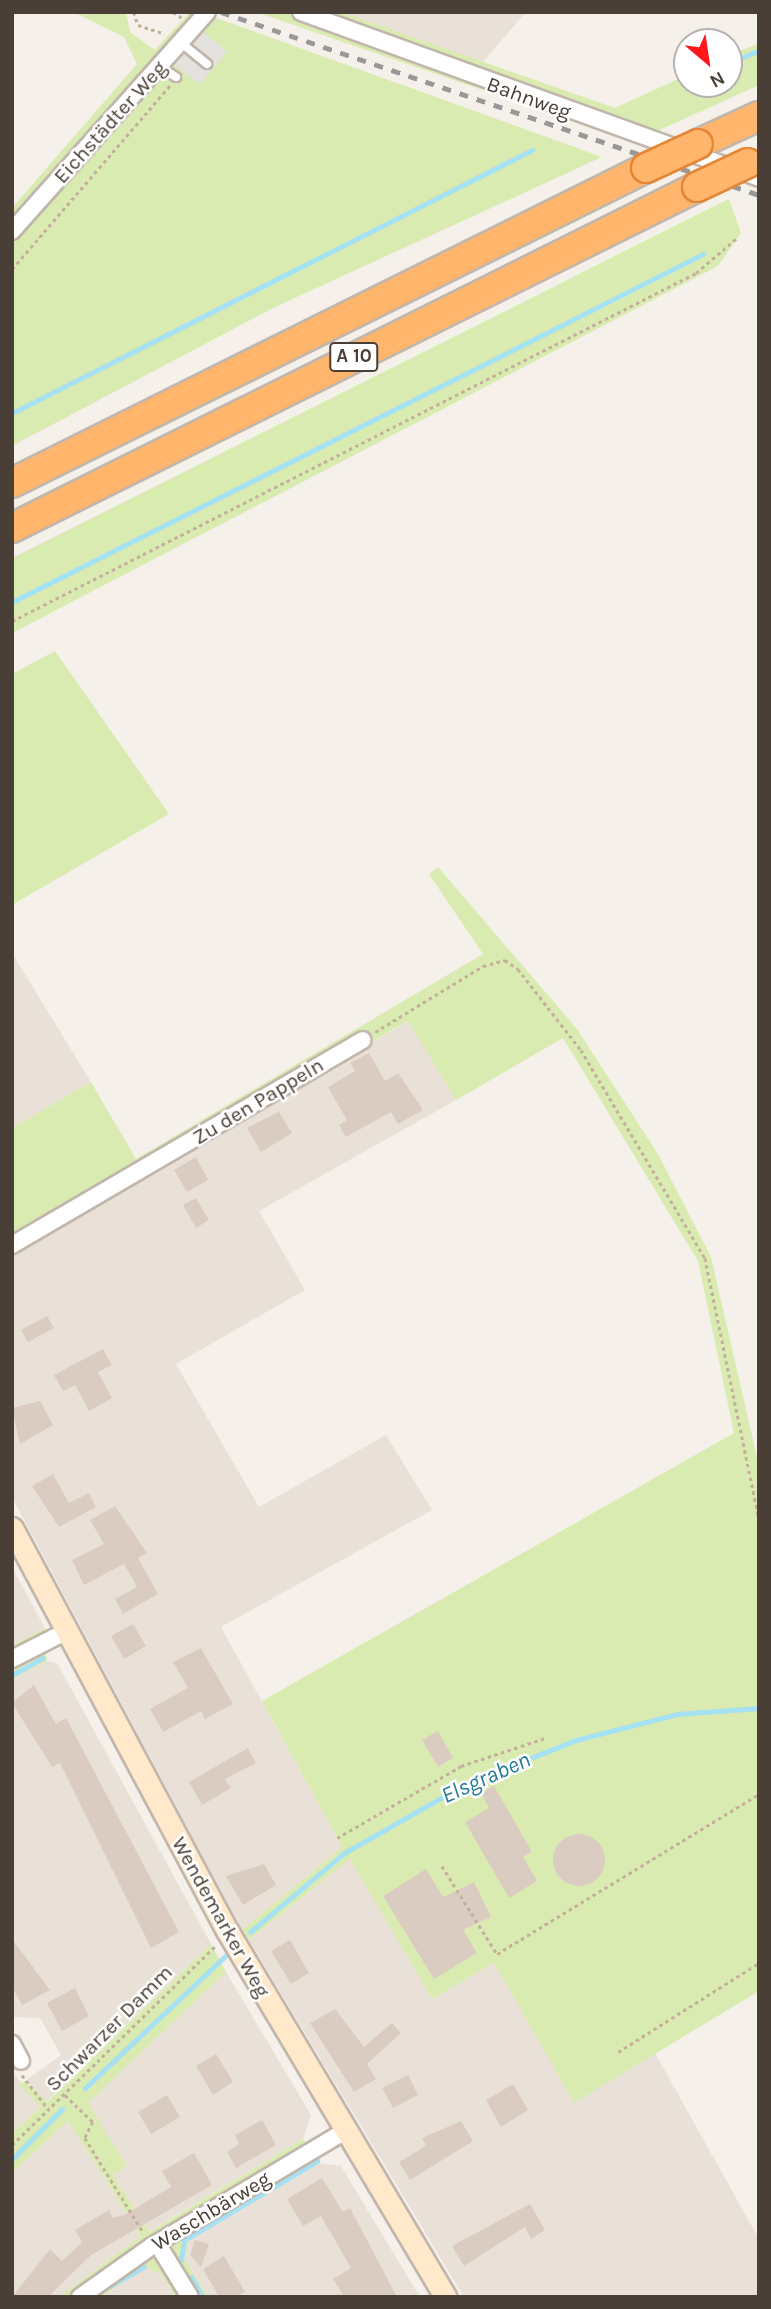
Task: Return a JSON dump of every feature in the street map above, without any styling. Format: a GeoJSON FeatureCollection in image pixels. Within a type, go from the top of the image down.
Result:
{"type":"FeatureCollection","features":[{"type":"Feature","properties":{"kind":"highway","name":"A 10"},"geometry":{"type":"LineString","coordinates":[[12,483],[646,169],[759,116]]}},
{"type":"Feature","properties":{"kind":"highway","name":"A 10"},"geometry":{"type":"LineString","coordinates":[[12,528],[697,187],[755,166]]}},
{"type":"Feature","properties":{"kind":"street","name":"Eichstädter Weg"},"geometry":{"type":"LineString","coordinates":[[12,230],[207,12]]}},
{"type":"Feature","properties":{"kind":"street","name":"Bahnweg"},"geometry":{"type":"LineString","coordinates":[[301,12],[755,166]]}},
{"type":"Feature","properties":{"kind":"street","name":"Zu den Pappeln"},"geometry":{"type":"LineString","coordinates":[[12,1245],[363,1040]]}},
{"type":"Feature","properties":{"kind":"street","name":"Wendemarker Weg"},"geometry":{"type":"LineString","coordinates":[[12,1528],[228,1932],[446,2297]]}},
{"type":"Feature","properties":{"kind":"street"},"geometry":{"type":"LineString","coordinates":[[12,1659],[66,1631]]}},
{"type":"Feature","properties":{"kind":"street"},"geometry":{"type":"LineString","coordinates":[[12,2044],[21,2061]]}},
{"type":"Feature","properties":{"kind":"street","name":"Waschbärweg"},"geometry":{"type":"LineString","coordinates":[[80,2297],[155,2244],[345,2131]]}},
{"type":"Feature","properties":{"kind":"street"},"geometry":{"type":"LineString","coordinates":[[155,2244],[190,2297]]}},
{"type":"Feature","properties":{"kind":"lane"},"geometry":{"type":"LineString","coordinates":[[180,43],[207,64]]}},
{"type":"Feature","properties":{"kind":"lane"},"geometry":{"type":"LineString","coordinates":[[160,67],[176,77]]}},
{"type":"Feature","properties":{"kind":"path"},"geometry":{"type":"LineString","coordinates":[[134,12],[138,25],[180,43]]}},
{"type":"Feature","properties":{"kind":"path"},"geometry":{"type":"LineString","coordinates":[[12,269],[176,77]]}},
{"type":"Feature","properties":{"kind":"path"},"geometry":{"type":"LineString","coordinates":[[12,621],[696,273],[738,237]]}},
{"type":"Feature","properties":{"kind":"path"},"geometry":{"type":"LineString","coordinates":[[363,1040],[483,966],[505,960],[581,1050],[705,1258],[759,1519]]}},
{"type":"Feature","properties":{"kind":"path"},"geometry":{"type":"LineString","coordinates":[[337,1838],[461,1766],[545,1738]]}},
{"type":"Feature","properties":{"kind":"path"},"geometry":{"type":"LineString","coordinates":[[442,1866],[497,1954],[759,1794]]}},
{"type":"Feature","properties":{"kind":"path","name":"Schwarzer Damm"},"geometry":{"type":"LineString","coordinates":[[12,2145],[228,1932]]}},
{"type":"Feature","properties":{"kind":"path"},"geometry":{"type":"LineString","coordinates":[[618,2052],[759,1963]]}},
{"type":"Feature","properties":{"kind":"path"},"geometry":{"type":"LineString","coordinates":[[21,2061],[22,2082],[49,2111]]}},
{"type":"Feature","properties":{"kind":"path"},"geometry":{"type":"LineString","coordinates":[[65,2095],[93,2122],[85,2138],[155,2244]]}},
{"type":"Feature","properties":{"kind":"shaded area"},"geometry":{"type":"Polygon","coordinates":[[[341,12],[526,12],[482,63],[341,12]]]}},
{"type":"Feature","properties":{"kind":"shaded area"},"geometry":{"type":"Polygon","coordinates":[[[201,30],[227,52],[200,84],[173,64],[201,30]]]}},
{"type":"Feature","properties":{"kind":"shaded area"},"geometry":{"type":"Polygon","coordinates":[[[12,953],[91,1082],[12,1128],[12,953]]]}},
{"type":"Feature","properties":{"kind":"shaded area"},"geometry":{"type":"Polygon","coordinates":[[[409,1021],[456,1100],[259,1211],[305,1290],[176,1364],[259,1507],[386,1435],[432,1510],[221,1627],[342,1847],[242,1930],[12,1497],[12,1252],[409,1021]]]}},
{"type":"Feature","properties":{"kind":"shaded area"},"geometry":{"type":"Polygon","coordinates":[[[12,1567],[45,1628],[12,1645],[12,1567]]]}},
{"type":"Feature","properties":{"kind":"shaded area"},"geometry":{"type":"Polygon","coordinates":[[[47,1661],[57,1663],[211,1944],[46,2102],[25,2081],[61,2055],[40,2018],[12,2017],[12,1679],[47,1661]]]}},
{"type":"Feature","properties":{"kind":"shaded area"},"geometry":{"type":"Polygon","coordinates":[[[350,1858],[432,1999],[494,1963],[574,2102],[655,2053],[759,2239],[759,2297],[464,2297],[249,1940],[350,1858]]]}},
{"type":"Feature","properties":{"kind":"shaded area"},"geometry":{"type":"Polygon","coordinates":[[[226,1972],[311,2115],[303,2139],[148,2232],[112,2175],[127,2165],[87,2103],[226,1972]]]}},
{"type":"Feature","properties":{"kind":"shaded area"},"geometry":{"type":"Polygon","coordinates":[[[12,2071],[41,2107],[12,2133],[12,2071]]]}},
{"type":"Feature","properties":{"kind":"shaded area"},"geometry":{"type":"Polygon","coordinates":[[[68,2121],[141,2236],[59,2297],[12,2297],[12,2173],[68,2121]]]}},
{"type":"Feature","properties":{"kind":"shaded area"},"geometry":{"type":"Polygon","coordinates":[[[318,2163],[341,2166],[420,2297],[208,2297],[184,2258],[190,2239],[318,2163]]]}},
{"type":"Feature","properties":{"kind":"shaded area"},"geometry":{"type":"Polygon","coordinates":[[[145,2267],[161,2274],[175,2297],[101,2297],[145,2267]]]}},
{"type":"Feature","properties":{"kind":"green space"},"geometry":{"type":"Polygon","coordinates":[[[73,12],[126,12],[130,32],[155,50],[190,12],[217,12],[214,17],[602,157],[273,308],[12,446],[12,208],[137,64],[124,37],[73,12]]]}},
{"type":"Feature","properties":{"kind":"green space"},"geometry":{"type":"Polygon","coordinates":[[[256,12],[341,12],[615,108],[673,81],[673,98],[730,98],[633,142],[256,12]]]}},
{"type":"Feature","properties":{"kind":"green space"},"geometry":{"type":"Polygon","coordinates":[[[759,43],[759,85],[743,92],[743,50],[759,43]]]}},
{"type":"Feature","properties":{"kind":"green space"},"geometry":{"type":"Polygon","coordinates":[[[729,199],[741,233],[718,266],[12,633],[12,558],[729,199]]]}},
{"type":"Feature","properties":{"kind":"green space"},"geometry":{"type":"Polygon","coordinates":[[[55,651],[169,814],[12,905],[12,674],[55,651]]]}},
{"type":"Feature","properties":{"kind":"green space"},"geometry":{"type":"Polygon","coordinates":[[[438,867],[577,1029],[658,1154],[711,1257],[759,1466],[759,1991],[574,2103],[494,1963],[432,1999],[350,1859],[249,1940],[242,1930],[342,1847],[262,1701],[734,1433],[698,1261],[563,1038],[456,1100],[408,1021],[12,1252],[12,1128],[91,1082],[136,1159],[483,954],[429,874],[438,867]]]}},
{"type":"Feature","properties":{"kind":"green space"},"geometry":{"type":"Polygon","coordinates":[[[45,1628],[47,1661],[12,1679],[12,1645],[45,1628]]]}},
{"type":"Feature","properties":{"kind":"green space"},"geometry":{"type":"Polygon","coordinates":[[[211,1944],[226,1972],[88,2103],[127,2166],[113,2175],[149,2232],[303,2139],[318,2163],[190,2239],[184,2258],[208,2297],[175,2297],[161,2274],[145,2267],[101,2297],[59,2297],[141,2236],[68,2121],[12,2173],[12,2133],[41,2107],[19,2084],[25,2081],[47,2102],[211,1944]]]}},
{"type":"Feature","properties":{"kind":"building"},"geometry":{"type":"Polygon","coordinates":[[[369,1053],[385,1081],[398,1073],[423,1110],[398,1124],[391,1112],[346,1137],[339,1125],[347,1120],[328,1087],[355,1071],[350,1063],[369,1053]]]}},
{"type":"Feature","properties":{"kind":"building"},"geometry":{"type":"Polygon","coordinates":[[[279,1112],[292,1133],[261,1152],[247,1128],[279,1112]]]}},
{"type":"Feature","properties":{"kind":"building"},"geometry":{"type":"Polygon","coordinates":[[[196,1157],[208,1180],[187,1192],[174,1170],[196,1157]]]}},
{"type":"Feature","properties":{"kind":"building"},"geometry":{"type":"Polygon","coordinates":[[[196,1198],[209,1220],[196,1228],[183,1205],[196,1198]]]}},
{"type":"Feature","properties":{"kind":"building"},"geometry":{"type":"Polygon","coordinates":[[[47,1316],[54,1328],[28,1342],[21,1330],[47,1316]]]}},
{"type":"Feature","properties":{"kind":"building"},"geometry":{"type":"Polygon","coordinates":[[[103,1349],[112,1365],[98,1372],[112,1398],[89,1411],[75,1385],[63,1391],[54,1375],[103,1349]]]}},
{"type":"Feature","properties":{"kind":"building"},"geometry":{"type":"Polygon","coordinates":[[[40,1401],[53,1425],[20,1444],[12,1408],[40,1401]]]}},
{"type":"Feature","properties":{"kind":"building"},"geometry":{"type":"Polygon","coordinates":[[[53,1474],[69,1503],[89,1493],[96,1507],[59,1527],[32,1486],[53,1474]]]}},
{"type":"Feature","properties":{"kind":"building"},"geometry":{"type":"Polygon","coordinates":[[[115,1506],[147,1553],[138,1558],[158,1594],[123,1614],[115,1599],[137,1587],[124,1564],[84,1585],[72,1560],[104,1544],[90,1520],[115,1506]]]}},
{"type":"Feature","properties":{"kind":"building"},"geometry":{"type":"Polygon","coordinates":[[[133,1624],[146,1646],[124,1659],[111,1636],[133,1624]]]}},
{"type":"Feature","properties":{"kind":"building"},"geometry":{"type":"Polygon","coordinates":[[[201,1648],[233,1704],[205,1719],[201,1711],[163,1732],[150,1709],[188,1688],[173,1662],[201,1648]]]}},
{"type":"Feature","properties":{"kind":"building"},"geometry":{"type":"Polygon","coordinates":[[[34,1685],[56,1724],[66,1718],[179,1932],[151,1948],[60,1763],[52,1767],[12,1703],[34,1685]]]}},
{"type":"Feature","properties":{"kind":"building"},"geometry":{"type":"Polygon","coordinates":[[[438,1731],[453,1758],[438,1767],[422,1740],[438,1731]]]}},
{"type":"Feature","properties":{"kind":"building"},"geometry":{"type":"Polygon","coordinates":[[[248,1748],[256,1763],[225,1779],[231,1788],[202,1805],[189,1782],[248,1748]]]}},
{"type":"Feature","properties":{"kind":"building"},"geometry":{"type":"Polygon","coordinates":[[[494,1786],[532,1852],[523,1857],[537,1881],[509,1898],[465,1822],[489,1808],[481,1793],[494,1786]]]}},
{"type":"Feature","properties":{"kind":"building"},"geometry":{"type":"Polygon","coordinates":[[[579,1834],[598,1841],[605,1860],[598,1879],[579,1886],[560,1879],[553,1860],[560,1841],[579,1834]]]}},
{"type":"Feature","properties":{"kind":"building"},"geometry":{"type":"Polygon","coordinates":[[[264,1864],[276,1885],[243,1905],[226,1876],[264,1864]]]}},
{"type":"Feature","properties":{"kind":"building"},"geometry":{"type":"Polygon","coordinates":[[[426,1869],[443,1897],[474,1882],[491,1917],[463,1930],[477,1953],[434,1979],[383,1896],[426,1869]]]}},
{"type":"Feature","properties":{"kind":"building"},"geometry":{"type":"Polygon","coordinates":[[[12,1939],[50,1990],[22,2005],[12,1987],[12,1939]]]}},
{"type":"Feature","properties":{"kind":"building"},"geometry":{"type":"Polygon","coordinates":[[[290,1940],[309,1973],[291,1984],[271,1951],[290,1940]]]}},
{"type":"Feature","properties":{"kind":"building"},"geometry":{"type":"Polygon","coordinates":[[[75,1988],[89,2016],[62,2031],[47,2003],[75,1988]]]}},
{"type":"Feature","properties":{"kind":"building"},"geometry":{"type":"Polygon","coordinates":[[[335,2009],[364,2047],[392,2023],[401,2033],[367,2064],[376,2079],[354,2092],[310,2023],[335,2009]]]}},
{"type":"Feature","properties":{"kind":"building"},"geometry":{"type":"Polygon","coordinates":[[[216,2054],[233,2082],[213,2095],[196,2066],[216,2054]]]}},
{"type":"Feature","properties":{"kind":"building"},"geometry":{"type":"Polygon","coordinates":[[[408,2075],[418,2095],[393,2108],[382,2088],[408,2075]]]}},
{"type":"Feature","properties":{"kind":"building"},"geometry":{"type":"Polygon","coordinates":[[[513,2084],[528,2110],[501,2127],[486,2100],[513,2084]]]}},
{"type":"Feature","properties":{"kind":"building"},"geometry":{"type":"Polygon","coordinates":[[[167,2095],[180,2117],[151,2134],[138,2112],[167,2095]]]}},
{"type":"Feature","properties":{"kind":"building"},"geometry":{"type":"Polygon","coordinates":[[[262,2120],[276,2145],[236,2168],[227,2152],[239,2144],[235,2135],[262,2120]]]}},
{"type":"Feature","properties":{"kind":"building"},"geometry":{"type":"Polygon","coordinates":[[[461,2121],[473,2141],[410,2180],[399,2162],[426,2146],[422,2138],[461,2121]]]}},
{"type":"Feature","properties":{"kind":"building"},"geometry":{"type":"Polygon","coordinates":[[[194,2153],[212,2185],[91,2255],[48,2297],[12,2297],[50,2249],[62,2261],[82,2242],[75,2230],[109,2210],[113,2218],[124,2215],[171,2187],[162,2171],[194,2153]]]}},
{"type":"Feature","properties":{"kind":"building"},"geometry":{"type":"Polygon","coordinates":[[[322,2178],[343,2212],[350,2208],[397,2297],[344,2297],[333,2279],[351,2268],[321,2216],[303,2226],[287,2199],[322,2178]]]}},
{"type":"Feature","properties":{"kind":"building"},"geometry":{"type":"Polygon","coordinates":[[[530,2204],[545,2230],[531,2239],[525,2227],[464,2266],[452,2246],[530,2204]]]}},
{"type":"Feature","properties":{"kind":"building"},"geometry":{"type":"Polygon","coordinates":[[[195,2240],[209,2244],[201,2267],[190,2255],[195,2240]]]}},
{"type":"Feature","properties":{"kind":"building"},"geometry":{"type":"Polygon","coordinates":[[[224,2256],[245,2292],[237,2297],[219,2297],[203,2269],[224,2256]]]}},
{"type":"Feature","properties":{"kind":"waterway"},"geometry":{"type":"LineString","coordinates":[[743,57],[759,50]]}},
{"type":"Feature","properties":{"kind":"waterway"},"geometry":{"type":"LineString","coordinates":[[12,413],[532,150]]}},
{"type":"Feature","properties":{"kind":"waterway"},"geometry":{"type":"LineString","coordinates":[[12,602],[703,254]]}},
{"type":"Feature","properties":{"kind":"waterway"},"geometry":{"type":"LineString","coordinates":[[12,1675],[43,1658]]}},
{"type":"Feature","properties":{"kind":"waterway","name":"Elsgraben"},"geometry":{"type":"LineString","coordinates":[[250,1932],[344,1853],[467,1783],[576,1740],[677,1714],[759,1708]]}},
{"type":"Feature","properties":{"kind":"waterway","name":"Elsgraben"},"geometry":{"type":"LineString","coordinates":[[85,2088],[226,1955]]}},
{"type":"Feature","properties":{"kind":"waterway","name":"Elsgraben"},"geometry":{"type":"LineString","coordinates":[[12,2159],[62,2109]]}},
{"type":"Feature","properties":{"kind":"waterway"},"geometry":{"type":"LineString","coordinates":[[181,2260],[184,2240],[317,2161]]}},
{"type":"Feature","properties":{"kind":"waterway"},"geometry":{"type":"LineString","coordinates":[[110,2286],[144,2266]]}},
{"type":"Feature","properties":{"kind":"waterway"},"geometry":{"type":"LineString","coordinates":[[191,2277],[203,2297]]}},
{"type":"Feature","properties":{"kind":"railway"},"geometry":{"type":"LineString","coordinates":[[221,12],[759,195]]}}]}
